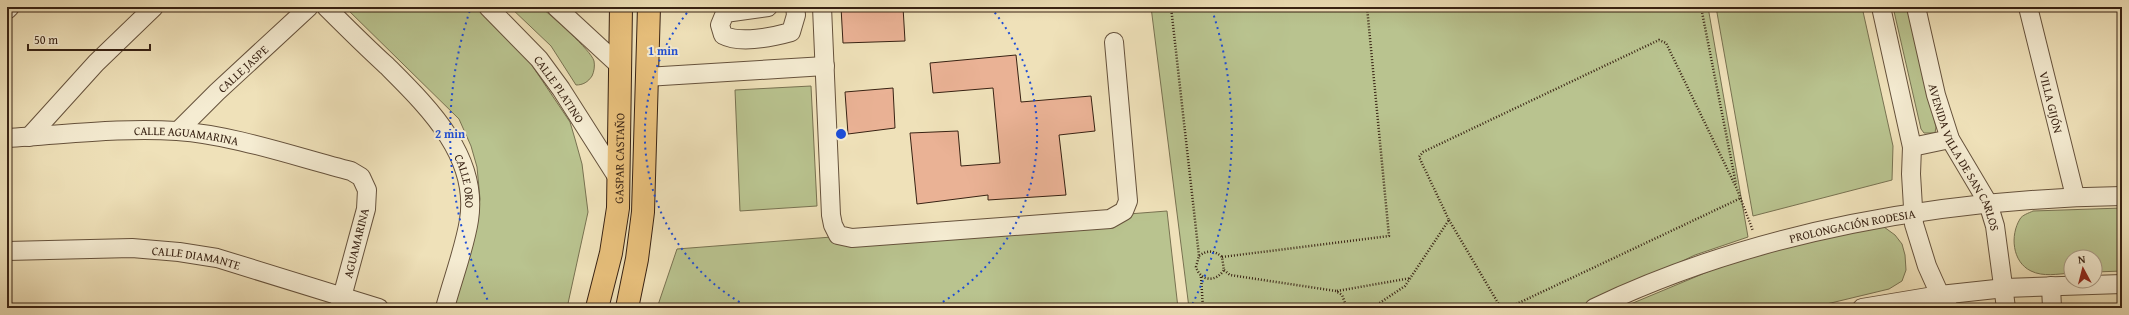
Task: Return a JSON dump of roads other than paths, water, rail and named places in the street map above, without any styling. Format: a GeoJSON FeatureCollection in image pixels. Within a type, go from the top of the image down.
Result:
{"type":"FeatureCollection","features":[{"type":"Feature","properties":{"kind":"main road","name":"GASPAR CASTAÑO"},"geometry":{"type":"LineString","coordinates":[[597,308],[612,253],[618,208],[621,7]]}},
{"type":"Feature","properties":{"kind":"main road","name":"GASPAR CASTAÑO"},"geometry":{"type":"LineString","coordinates":[[626,308],[637,258],[642,212],[649,7]]}},
{"type":"Feature","properties":{"kind":"street"},"geometry":{"type":"LineString","coordinates":[[7,10],[10,7]]}},
{"type":"Feature","properties":{"kind":"street"},"geometry":{"type":"LineString","coordinates":[[29,137],[96,63],[154,7]]}},
{"type":"Feature","properties":{"kind":"street","name":"CALLE JASPE"},"geometry":{"type":"LineString","coordinates":[[178,131],[217,92],[310,7]]}},
{"type":"Feature","properties":{"kind":"street","name":"CALLE ORO"},"geometry":{"type":"LineString","coordinates":[[326,7],[424,103],[444,128],[463,163],[469,192],[469,220],[444,308]]}},
{"type":"Feature","properties":{"kind":"street","name":"CALLE PLATINO"},"geometry":{"type":"LineString","coordinates":[[488,7],[539,59],[561,89],[619,180]]}},
{"type":"Feature","properties":{"kind":"street"},"geometry":{"type":"LineString","coordinates":[[556,7],[621,67]]}},
{"type":"Feature","properties":{"kind":"street"},"geometry":{"type":"LineString","coordinates":[[768,7],[725,14],[720,25],[723,35],[731,40],[775,37],[791,32],[796,15],[795,7]]}},
{"type":"Feature","properties":{"kind":"street"},"geometry":{"type":"LineString","coordinates":[[822,7],[831,215],[833,226],[838,235],[852,238],[1110,219],[1124,211],[1128,201],[1114,42]]}},
{"type":"Feature","properties":{"kind":"street"},"geometry":{"type":"LineString","coordinates":[[1881,7],[1912,147],[1911,174],[1914,224],[1927,266],[1944,302]]}},
{"type":"Feature","properties":{"kind":"street","name":"AVENIDA VILLA DE SAN CARLOS"},"geometry":{"type":"LineString","coordinates":[[1916,7],[1936,95],[1950,139],[1988,203],[1998,238],[2005,288],[2006,308]]}},
{"type":"Feature","properties":{"kind":"street","name":"VILLA GIJÓN"},"geometry":{"type":"LineString","coordinates":[[2028,7],[2075,196]]}},
{"type":"Feature","properties":{"kind":"street"},"geometry":{"type":"LineString","coordinates":[[646,77],[825,66]]}},
{"type":"Feature","properties":{"kind":"street","name":"CALLE AGUAMARINA"},"geometry":{"type":"LineString","coordinates":[[7,138],[148,130],[178,131],[211,135],[351,171],[361,178]]}},
{"type":"Feature","properties":{"kind":"street"},"geometry":{"type":"LineString","coordinates":[[1912,147],[1950,139]]}},
{"type":"Feature","properties":{"kind":"street","name":"AGUAMARINA"},"geometry":{"type":"LineString","coordinates":[[341,302],[366,208],[367,190],[361,178]]}},
{"type":"Feature","properties":{"kind":"street","name":"PROLONGACIÓN RODESIA"},"geometry":{"type":"LineString","coordinates":[[1594,308],[1647,284],[1698,265],[1831,229],[1914,214],[1988,203],[2075,196],[2122,196]]}},
{"type":"Feature","properties":{"kind":"street","name":"CALLE DIAMANTE"},"geometry":{"type":"LineString","coordinates":[[7,251],[132,248],[179,252],[217,258],[341,302],[379,308]]}},
{"type":"Feature","properties":{"kind":"street"},"geometry":{"type":"LineString","coordinates":[[1862,308],[1944,302],[2005,288],[2122,284]]}},
{"type":"Feature","properties":{"kind":"street"},"geometry":{"type":"LineString","coordinates":[[2051,286],[2052,308]]}}]}
